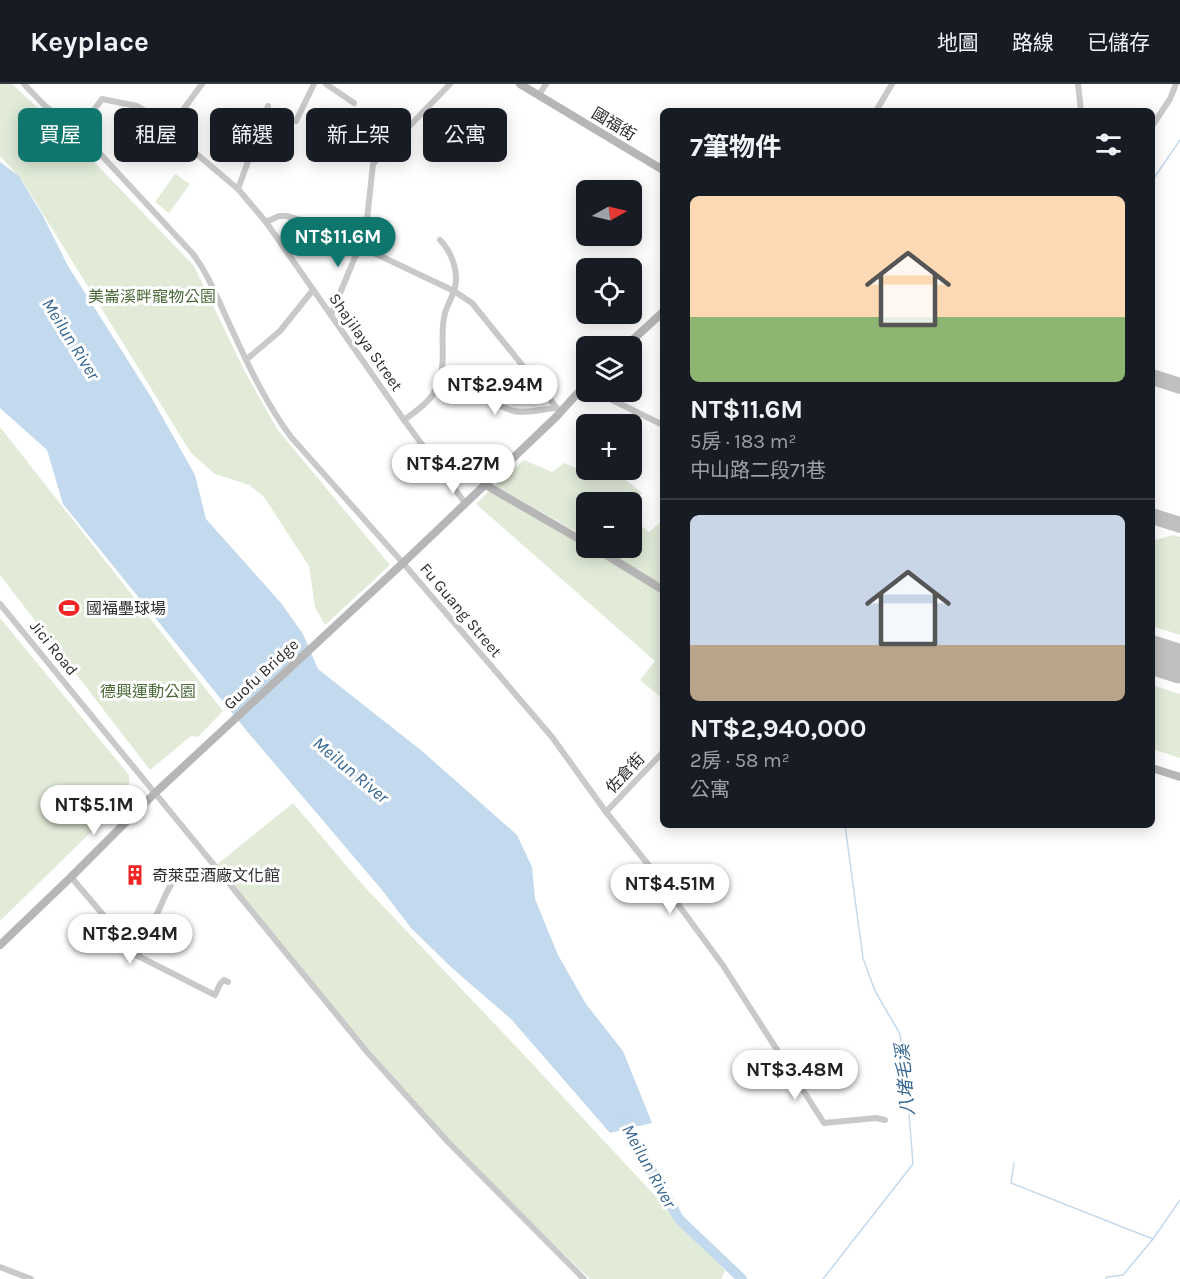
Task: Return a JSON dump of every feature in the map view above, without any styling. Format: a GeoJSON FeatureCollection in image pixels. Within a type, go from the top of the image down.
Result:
{"type":"FeatureCollection","features":[{"type":"Feature","properties":{"kind":"street","name":"Fu Guang Street"},"geometry":{"type":"LineString","coordinates":[[24,84],[48,108]]}},
{"type":"Feature","properties":{"kind":"street"},"geometry":{"type":"LineString","coordinates":[[184,108],[202,84]]}},
{"type":"Feature","properties":{"kind":"street"},"geometry":{"type":"LineString","coordinates":[[296,121],[314,84]]}},
{"type":"Feature","properties":{"kind":"street"},"geometry":{"type":"LineString","coordinates":[[326,84],[354,103]]}},
{"type":"Feature","properties":{"kind":"street"},"geometry":{"type":"LineString","coordinates":[[331,315],[355,257],[364,247],[373,164],[450,84]]}},
{"type":"Feature","properties":{"kind":"street","name":"國福街"},"geometry":{"type":"LineString","coordinates":[[520,84],[660,168]]}},
{"type":"Feature","properties":{"kind":"street"},"geometry":{"type":"LineString","coordinates":[[539,95],[546,84]]}},
{"type":"Feature","properties":{"kind":"street"},"geometry":{"type":"LineString","coordinates":[[878,108],[892,84]]}},
{"type":"Feature","properties":{"kind":"street"},"geometry":{"type":"LineString","coordinates":[[1078,84],[1081,108]]}},
{"type":"Feature","properties":{"kind":"street"},"geometry":{"type":"LineString","coordinates":[[1155,122],[1170,99],[1176,84]]}},
{"type":"Feature","properties":{"kind":"street","name":"Shajilaya Street"},"geometry":{"type":"LineString","coordinates":[[95,108],[102,99],[107,99],[137,105],[141,108]]}},
{"type":"Feature","properties":{"kind":"street"},"geometry":{"type":"LineString","coordinates":[[238,189],[268,106]]}},
{"type":"Feature","properties":{"kind":"street","name":"Shajilaya Street"},"geometry":{"type":"LineString","coordinates":[[198,154],[238,189],[266,222],[404,420],[465,502]]}},
{"type":"Feature","properties":{"kind":"street","name":"Fu Guang Street"},"geometry":{"type":"LineString","coordinates":[[102,156],[193,254],[204,270],[275,416],[552,737],[722,964],[824,1123],[876,1118],[885,1120]]}},
{"type":"Feature","properties":{"kind":"street"},"geometry":{"type":"LineString","coordinates":[[266,222],[279,216],[294,216],[454,291],[472,303],[558,410]]}},
{"type":"Feature","properties":{"kind":"street"},"geometry":{"type":"LineString","coordinates":[[404,420],[430,399],[441,378],[444,317],[454,291],[456,273],[446,246],[440,240]]}},
{"type":"Feature","properties":{"kind":"street"},"geometry":{"type":"LineString","coordinates":[[246,360],[280,331],[313,290]]}},
{"type":"Feature","properties":{"kind":"street"},"geometry":{"type":"LineString","coordinates":[[637,336],[660,315]]}},
{"type":"Feature","properties":{"kind":"street"},"geometry":{"type":"LineString","coordinates":[[441,378],[516,412],[558,410]]}},
{"type":"Feature","properties":{"kind":"street","name":"Guofu Bridge"},"geometry":{"type":"LineString","coordinates":[[0,945],[155,793],[403,563],[576,395]]}},
{"type":"Feature","properties":{"kind":"street"},"geometry":{"type":"LineString","coordinates":[[616,402],[660,424]]}},
{"type":"Feature","properties":{"kind":"street"},"geometry":{"type":"LineString","coordinates":[[484,484],[576,537]]}},
{"type":"Feature","properties":{"kind":"street"},"geometry":{"type":"LineString","coordinates":[[611,558],[660,589]]}},
{"type":"Feature","properties":{"kind":"street","name":"Jici Road"},"geometry":{"type":"LineString","coordinates":[[0,604],[368,1053],[486,1182],[584,1279]]}},
{"type":"Feature","properties":{"kind":"street","name":"佐倉街"},"geometry":{"type":"LineString","coordinates":[[606,812],[660,755]]}},
{"type":"Feature","properties":{"kind":"street"},"geometry":{"type":"LineString","coordinates":[[1155,769],[1180,777]]}},
{"type":"Feature","properties":{"kind":"street"},"geometry":{"type":"LineString","coordinates":[[138,956],[180,868]]}},
{"type":"Feature","properties":{"kind":"street"},"geometry":{"type":"LineString","coordinates":[[71,877],[138,956],[215,995],[222,982],[224,980],[228,982]]}},
{"type":"Feature","properties":{"kind":"street"},"geometry":{"type":"LineString","coordinates":[[0,1267],[31,1279]]}},
{"type":"Feature","properties":{"kind":"green space","name":"美崙溪畔寵物公園"},"geometry":{"type":"Polygon","coordinates":[[[0,84],[12,84],[38,108],[18,108],[18,162],[94,162],[194,266],[244,370],[277,429],[390,565],[325,625],[315,607],[309,566],[264,497],[249,485],[215,474],[191,453],[22,180],[0,156],[0,84]]]}},
{"type":"Feature","properties":{"kind":"green space"},"geometry":{"type":"Polygon","coordinates":[[[175,174],[190,184],[169,213],[155,202],[175,174]]]}},
{"type":"Feature","properties":{"kind":"green space","name":"德興運動公園"},"geometry":{"type":"Polygon","coordinates":[[[0,427],[223,711],[198,737],[191,736],[150,770],[0,575],[0,427]]]}},
{"type":"Feature","properties":{"kind":"green space"},"geometry":{"type":"Polygon","coordinates":[[[524,460],[552,472],[564,463],[576,468],[576,480],[626,480],[641,492],[576,492],[576,531],[495,486],[524,460]]]}},
{"type":"Feature","properties":{"kind":"green space"},"geometry":{"type":"Polygon","coordinates":[[[489,491],[576,540],[576,558],[642,558],[642,526],[649,532],[660,523],[660,697],[640,680],[655,661],[476,504],[489,491]]]}},
{"type":"Feature","properties":{"kind":"green space"},"geometry":{"type":"Polygon","coordinates":[[[1173,535],[1180,537],[1180,635],[1155,627],[1155,540],[1173,535]]]}},
{"type":"Feature","properties":{"kind":"green space"},"geometry":{"type":"Polygon","coordinates":[[[0,618],[129,775],[129,795],[0,921],[0,618]]]}},
{"type":"Feature","properties":{"kind":"green space"},"geometry":{"type":"Polygon","coordinates":[[[1155,686],[1180,694],[1180,758],[1155,750],[1155,686]]]}},
{"type":"Feature","properties":{"kind":"green space"},"geometry":{"type":"Polygon","coordinates":[[[293,803],[362,884],[725,1271],[721,1279],[590,1279],[448,1142],[214,867],[293,803]]]}},
{"type":"Feature","properties":{"kind":"water"},"geometry":{"type":"Polygon","coordinates":[[[0,162],[19,176],[43,216],[68,266],[151,397],[195,475],[206,519],[281,603],[303,634],[318,669],[422,751],[517,835],[532,867],[535,899],[558,955],[586,1004],[623,1051],[652,1123],[610,1133],[511,1019],[452,968],[411,928],[382,890],[246,730],[63,504],[47,450],[0,408],[0,162]]]}},
{"type":"Feature","properties":{"kind":"waterway","name":"八堵毛溪"},"geometry":{"type":"LineString","coordinates":[[1155,177],[1180,140]]}},
{"type":"Feature","properties":{"kind":"waterway","name":"八堵毛溪"},"geometry":{"type":"LineString","coordinates":[[823,1279],[913,1164],[900,1034],[875,991],[863,958],[845,828]]}},
{"type":"Feature","properties":{"kind":"waterway","name":"Meilun River"},"geometry":{"type":"LineString","coordinates":[[622,1118],[679,1219],[742,1279]]}},
{"type":"Feature","properties":{"kind":"waterway"},"geometry":{"type":"LineString","coordinates":[[1014,1163],[1011,1183],[1153,1239]]}},
{"type":"Feature","properties":{"kind":"waterway"},"geometry":{"type":"LineString","coordinates":[[1106,1279],[1123,1275],[1153,1239],[1180,1200]]}},
{"type":"Feature","properties":{"kind":"taxiway"},"geometry":{"type":"LineString","coordinates":[[1155,378],[1180,386]]}},
{"type":"Feature","properties":{"kind":"taxiway"},"geometry":{"type":"LineString","coordinates":[[1155,517],[1180,525]]}},
{"type":"Feature","properties":{"kind":"runway"},"geometry":{"type":"LineString","coordinates":[[1155,656],[1180,664]]}},
{"type":"Feature","properties":{"kind":"place","name":"國福壘球場"},"geometry":{"type":"Point","coordinates":[69,608]}},
{"type":"Feature","properties":{"kind":"place","name":"奇萊亞酒廠文化館"},"geometry":{"type":"Point","coordinates":[135,875]}}]}
